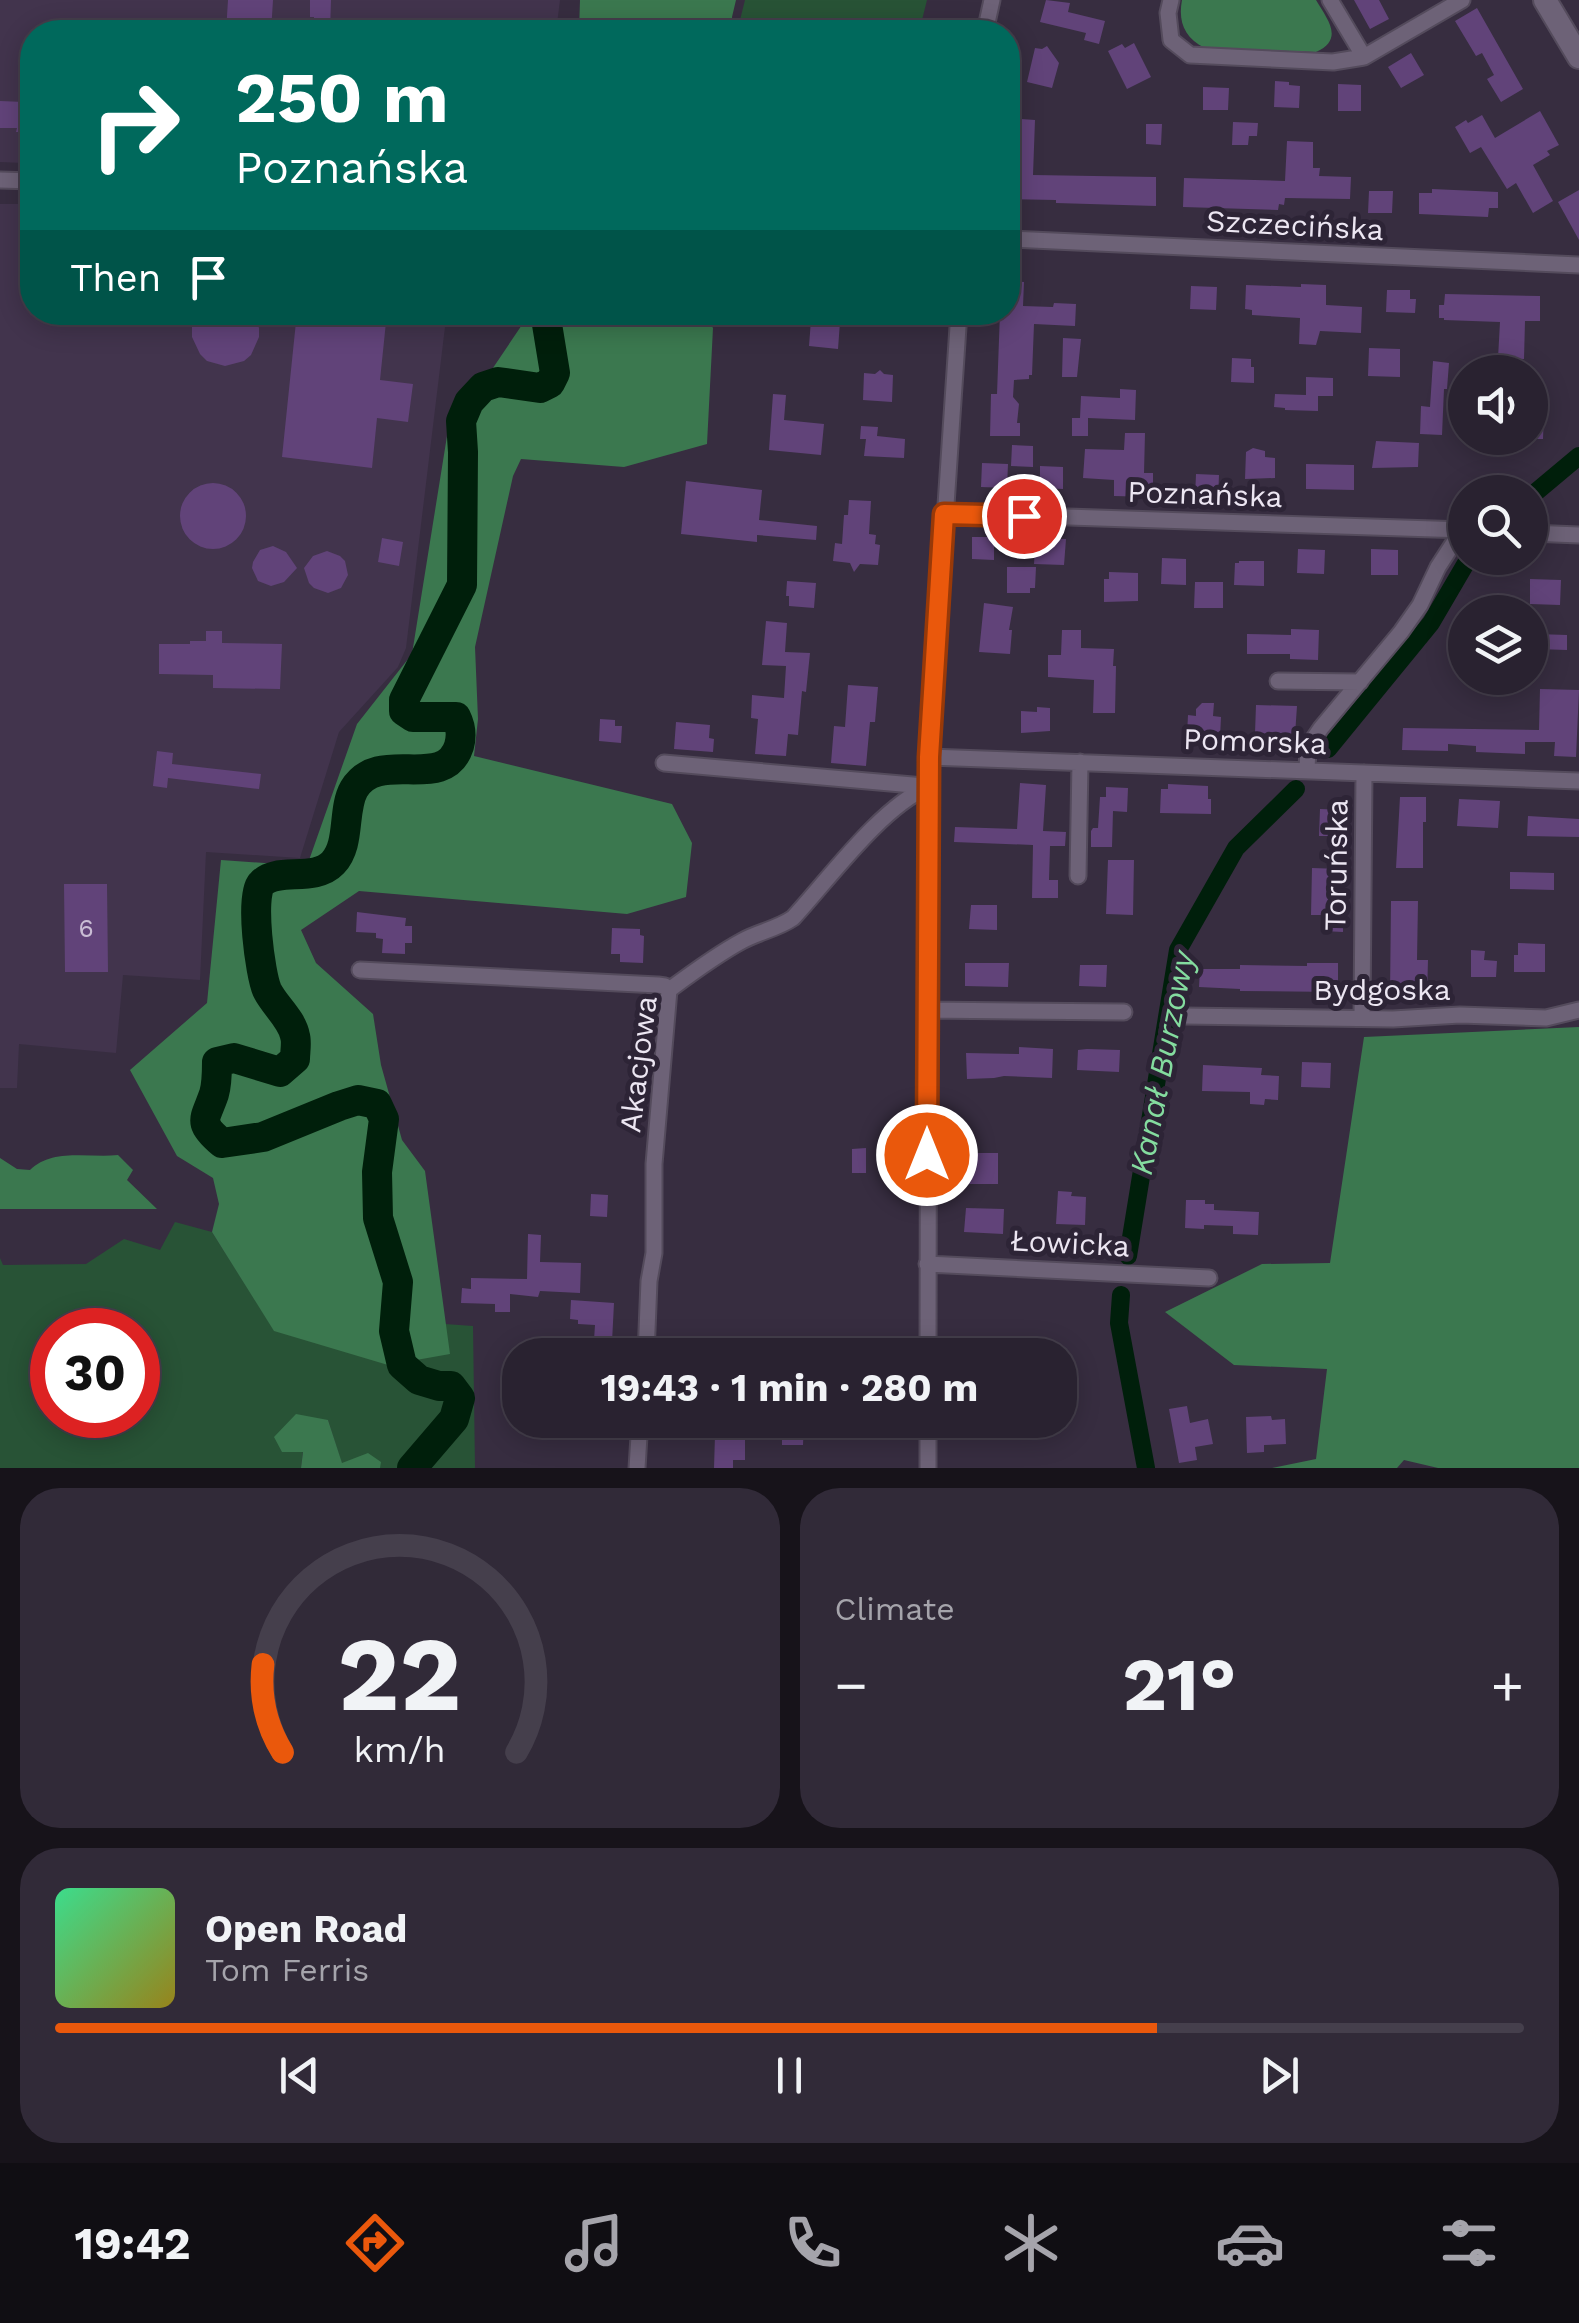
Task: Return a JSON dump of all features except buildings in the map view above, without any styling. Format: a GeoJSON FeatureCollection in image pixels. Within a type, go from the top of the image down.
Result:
{"type":"FeatureCollection","features":[{"type":"Feature","properties":{"kind":"street"},"geometry":{"type":"LineString","coordinates":[[1171,0],[1170,40],[1190,55],[1333,62],[1364,57],[1462,0]]}},
{"type":"Feature","properties":{"kind":"street"},"geometry":{"type":"LineString","coordinates":[[1330,0],[1364,57]]}},
{"type":"Feature","properties":{"kind":"street"},"geometry":{"type":"LineString","coordinates":[[1545,0],[1579,57]]}},
{"type":"Feature","properties":{"kind":"street","name":"Szczecińska"},"geometry":{"type":"LineString","coordinates":[[1020,240],[1579,265]]}},
{"type":"Feature","properties":{"kind":"street"},"geometry":{"type":"LineString","coordinates":[[928,1338],[928,787],[958,325]]}},
{"type":"Feature","properties":{"kind":"street","name":"Poznańska"},"geometry":{"type":"LineString","coordinates":[[944,514],[1448,530]]}},
{"type":"Feature","properties":{"kind":"street"},"geometry":{"type":"LineString","coordinates":[[1548,534],[1579,536]]}},
{"type":"Feature","properties":{"kind":"street"},"geometry":{"type":"LineString","coordinates":[[1307,770],[1308,747],[1401,632],[1448,552]]}},
{"type":"Feature","properties":{"kind":"street"},"geometry":{"type":"LineString","coordinates":[[1278,682],[1360,682]]}},
{"type":"Feature","properties":{"kind":"street","name":"Pomorska"},"geometry":{"type":"LineString","coordinates":[[929,757],[1579,781]]}},
{"type":"Feature","properties":{"kind":"street"},"geometry":{"type":"LineString","coordinates":[[1078,876],[1080,762]]}},
{"type":"Feature","properties":{"kind":"street"},"geometry":{"type":"LineString","coordinates":[[664,763],[928,787]]}},
{"type":"Feature","properties":{"kind":"street","name":"Toruńska"},"geometry":{"type":"LineString","coordinates":[[1362,1017],[1364,773]]}},
{"type":"Feature","properties":{"kind":"street","name":"Akacjowa"},"geometry":{"type":"LineString","coordinates":[[647,1338],[654,1253],[654,1164],[669,990],[726,950],[793,918],[890,812],[913,793],[928,787]]}},
{"type":"Feature","properties":{"kind":"street"},"geometry":{"type":"LineString","coordinates":[[360,970],[658,985],[669,990]]}},
{"type":"Feature","properties":{"kind":"street"},"geometry":{"type":"LineString","coordinates":[[927,1010],[1124,1012]]}},
{"type":"Feature","properties":{"kind":"street","name":"Bydgoska"},"geometry":{"type":"LineString","coordinates":[[1184,1016],[1546,1018],[1579,1010]]}},
{"type":"Feature","properties":{"kind":"street","name":"Łowicka"},"geometry":{"type":"LineString","coordinates":[[928,1264],[1209,1278]]}},
{"type":"Feature","properties":{"kind":"street"},"geometry":{"type":"LineString","coordinates":[[636,1468],[638,1438]]}},
{"type":"Feature","properties":{"kind":"street"},"geometry":{"type":"LineString","coordinates":[[928,1438],[928,1468]]}},
{"type":"Feature","properties":{"kind":"shaded area"},"geometry":{"type":"Polygon","coordinates":[[[0,0],[560,0],[558,20],[20,20],[20,163],[0,162],[0,0]]]}},
{"type":"Feature","properties":{"kind":"shaded area"},"geometry":{"type":"Polygon","coordinates":[[[0,204],[20,204],[20,325],[447,325],[406,648],[398,667],[339,732],[300,858],[206,852],[200,980],[123,975],[116,1053],[19,1044],[17,1088],[0,1088],[0,204]]]}},
{"type":"Feature","properties":{"kind":"green space"},"geometry":{"type":"Polygon","coordinates":[[[580,0],[736,0],[732,20],[579,20],[580,0]]]}},
{"type":"Feature","properties":{"kind":"green space"},"geometry":{"type":"Polygon","coordinates":[[[745,0],[927,0],[922,20],[740,20],[745,0]]]}},
{"type":"Feature","properties":{"kind":"green space"},"geometry":{"type":"Polygon","coordinates":[[[1182,0],[1316,0],[1332,35],[1325,47],[1316,52],[1205,48],[1184,28],[1182,0]]]}},
{"type":"Feature","properties":{"kind":"green space"},"geometry":{"type":"Polygon","coordinates":[[[522,325],[713,328],[707,444],[624,467],[521,459],[513,476],[475,647],[478,719],[474,756],[672,804],[692,843],[686,897],[627,914],[359,891],[301,930],[316,963],[373,1014],[381,1065],[402,1140],[425,1171],[450,1354],[388,1365],[274,1331],[212,1232],[219,1204],[213,1178],[177,1156],[130,1070],[207,1003],[221,860],[307,866],[357,724],[412,654],[447,436],[522,325]]]}},
{"type":"Feature","properties":{"kind":"green space"},"geometry":{"type":"Polygon","coordinates":[[[1579,1027],[1579,1468],[1438,1468],[1404,1460],[1397,1468],[1272,1468],[1316,1459],[1327,1369],[1234,1365],[1165,1312],[1262,1264],[1330,1263],[1364,1037],[1579,1027]]]}},
{"type":"Feature","properties":{"kind":"green space"},"geometry":{"type":"Polygon","coordinates":[[[118,1155],[133,1170],[127,1180],[157,1209],[0,1209],[0,1158],[17,1169],[30,1170],[60,1156],[118,1155]]]}},
{"type":"Feature","properties":{"kind":"green space"},"geometry":{"type":"Polygon","coordinates":[[[175,1222],[212,1232],[275,1331],[473,1326],[475,1468],[380,1468],[380,1462],[342,1464],[328,1420],[303,1451],[301,1468],[0,1468],[0,1258],[3,1265],[86,1264],[124,1239],[160,1250],[175,1222]]]}},
{"type":"Feature","properties":{"kind":"green space"},"geometry":{"type":"Polygon","coordinates":[[[296,1414],[328,1420],[342,1463],[368,1453],[381,1462],[380,1468],[301,1468],[303,1452],[282,1452],[274,1437],[296,1414]]]}},
{"type":"Feature","properties":{"kind":"waterway"},"geometry":{"type":"LineString","coordinates":[[412,1468],[454,1419],[460,1398],[451,1386],[419,1380],[402,1365],[394,1331],[398,1282],[378,1218],[377,1172],[384,1119],[377,1104],[358,1100],[263,1137],[222,1143],[205,1120],[215,1090],[217,1062],[234,1058],[280,1072],[295,1059],[293,1030],[267,990],[262,968],[256,919],[261,884],[276,876],[316,872],[333,863],[342,846],[350,797],[365,777],[379,771],[440,767],[451,760],[459,746],[461,731],[456,717],[413,717],[404,711],[404,700],[462,585],[461,421],[469,402],[483,387],[498,382],[540,388],[550,383],[555,373],[547,325]]}},
{"type":"Feature","properties":{"kind":"waterway","name":"Kanał Burzowy"},"geometry":{"type":"LineString","coordinates":[[1548,482],[1579,456]]}},
{"type":"Feature","properties":{"kind":"waterway","name":"Kanał Burzowy"},"geometry":{"type":"LineString","coordinates":[[1328,749],[1431,623],[1459,575]]}},
{"type":"Feature","properties":{"kind":"waterway","name":"Kanał Burzowy"},"geometry":{"type":"LineString","coordinates":[[1128,1256],[1178,950],[1236,848],[1296,789]]}},
{"type":"Feature","properties":{"kind":"waterway","name":"Kanał Burzowy"},"geometry":{"type":"LineString","coordinates":[[1121,1295],[1119,1323],[1146,1468]]}},
{"type":"Feature","properties":{"kind":"route"},"geometry":{"type":"LineString","coordinates":[[927,1155],[929,757],[944,514],[1024,516]]}}]}
